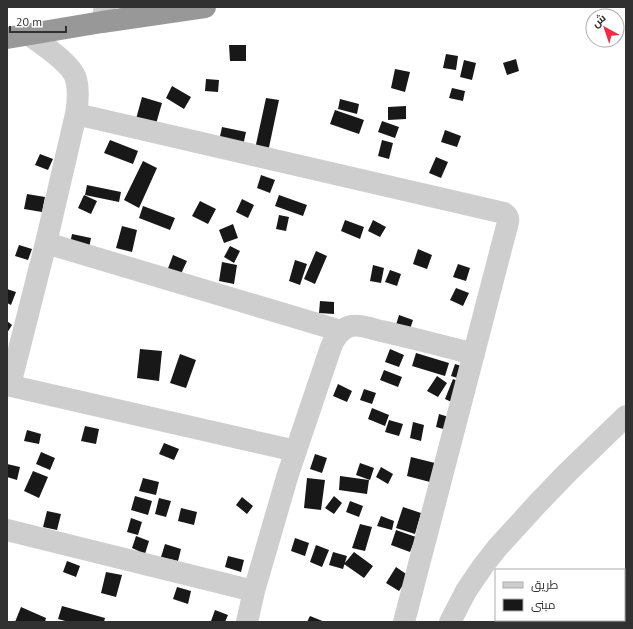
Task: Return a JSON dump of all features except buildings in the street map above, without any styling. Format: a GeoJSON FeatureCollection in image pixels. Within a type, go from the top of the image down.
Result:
{"type":"FeatureCollection","features":[{"type":"Feature","properties":{"kind":"highway"},"geometry":{"type":"LineString","coordinates":[[7,38],[29,35],[103,15],[205,7]]}},
{"type":"Feature","properties":{"kind":"street"},"geometry":{"type":"LineString","coordinates":[[29,35],[51,50],[75,75],[78,90],[78,102],[46,243],[9,385],[296,450]]}},
{"type":"Feature","properties":{"kind":"street"},"geometry":{"type":"LineString","coordinates":[[76,114],[506,214],[508,216],[509,220],[404,622]]}},
{"type":"Feature","properties":{"kind":"street"},"geometry":{"type":"LineString","coordinates":[[46,243],[342,331]]}},
{"type":"Feature","properties":{"kind":"street"},"geometry":{"type":"LineString","coordinates":[[247,622],[254,591],[288,474],[333,341],[342,331],[350,326],[363,327],[390,332],[474,354]]}},
{"type":"Feature","properties":{"kind":"street"},"geometry":{"type":"LineString","coordinates":[[450,622],[466,591],[497,548],[558,482],[626,416]]}},
{"type":"Feature","properties":{"kind":"street"},"geometry":{"type":"LineString","coordinates":[[7,530],[254,591]]}}]}
